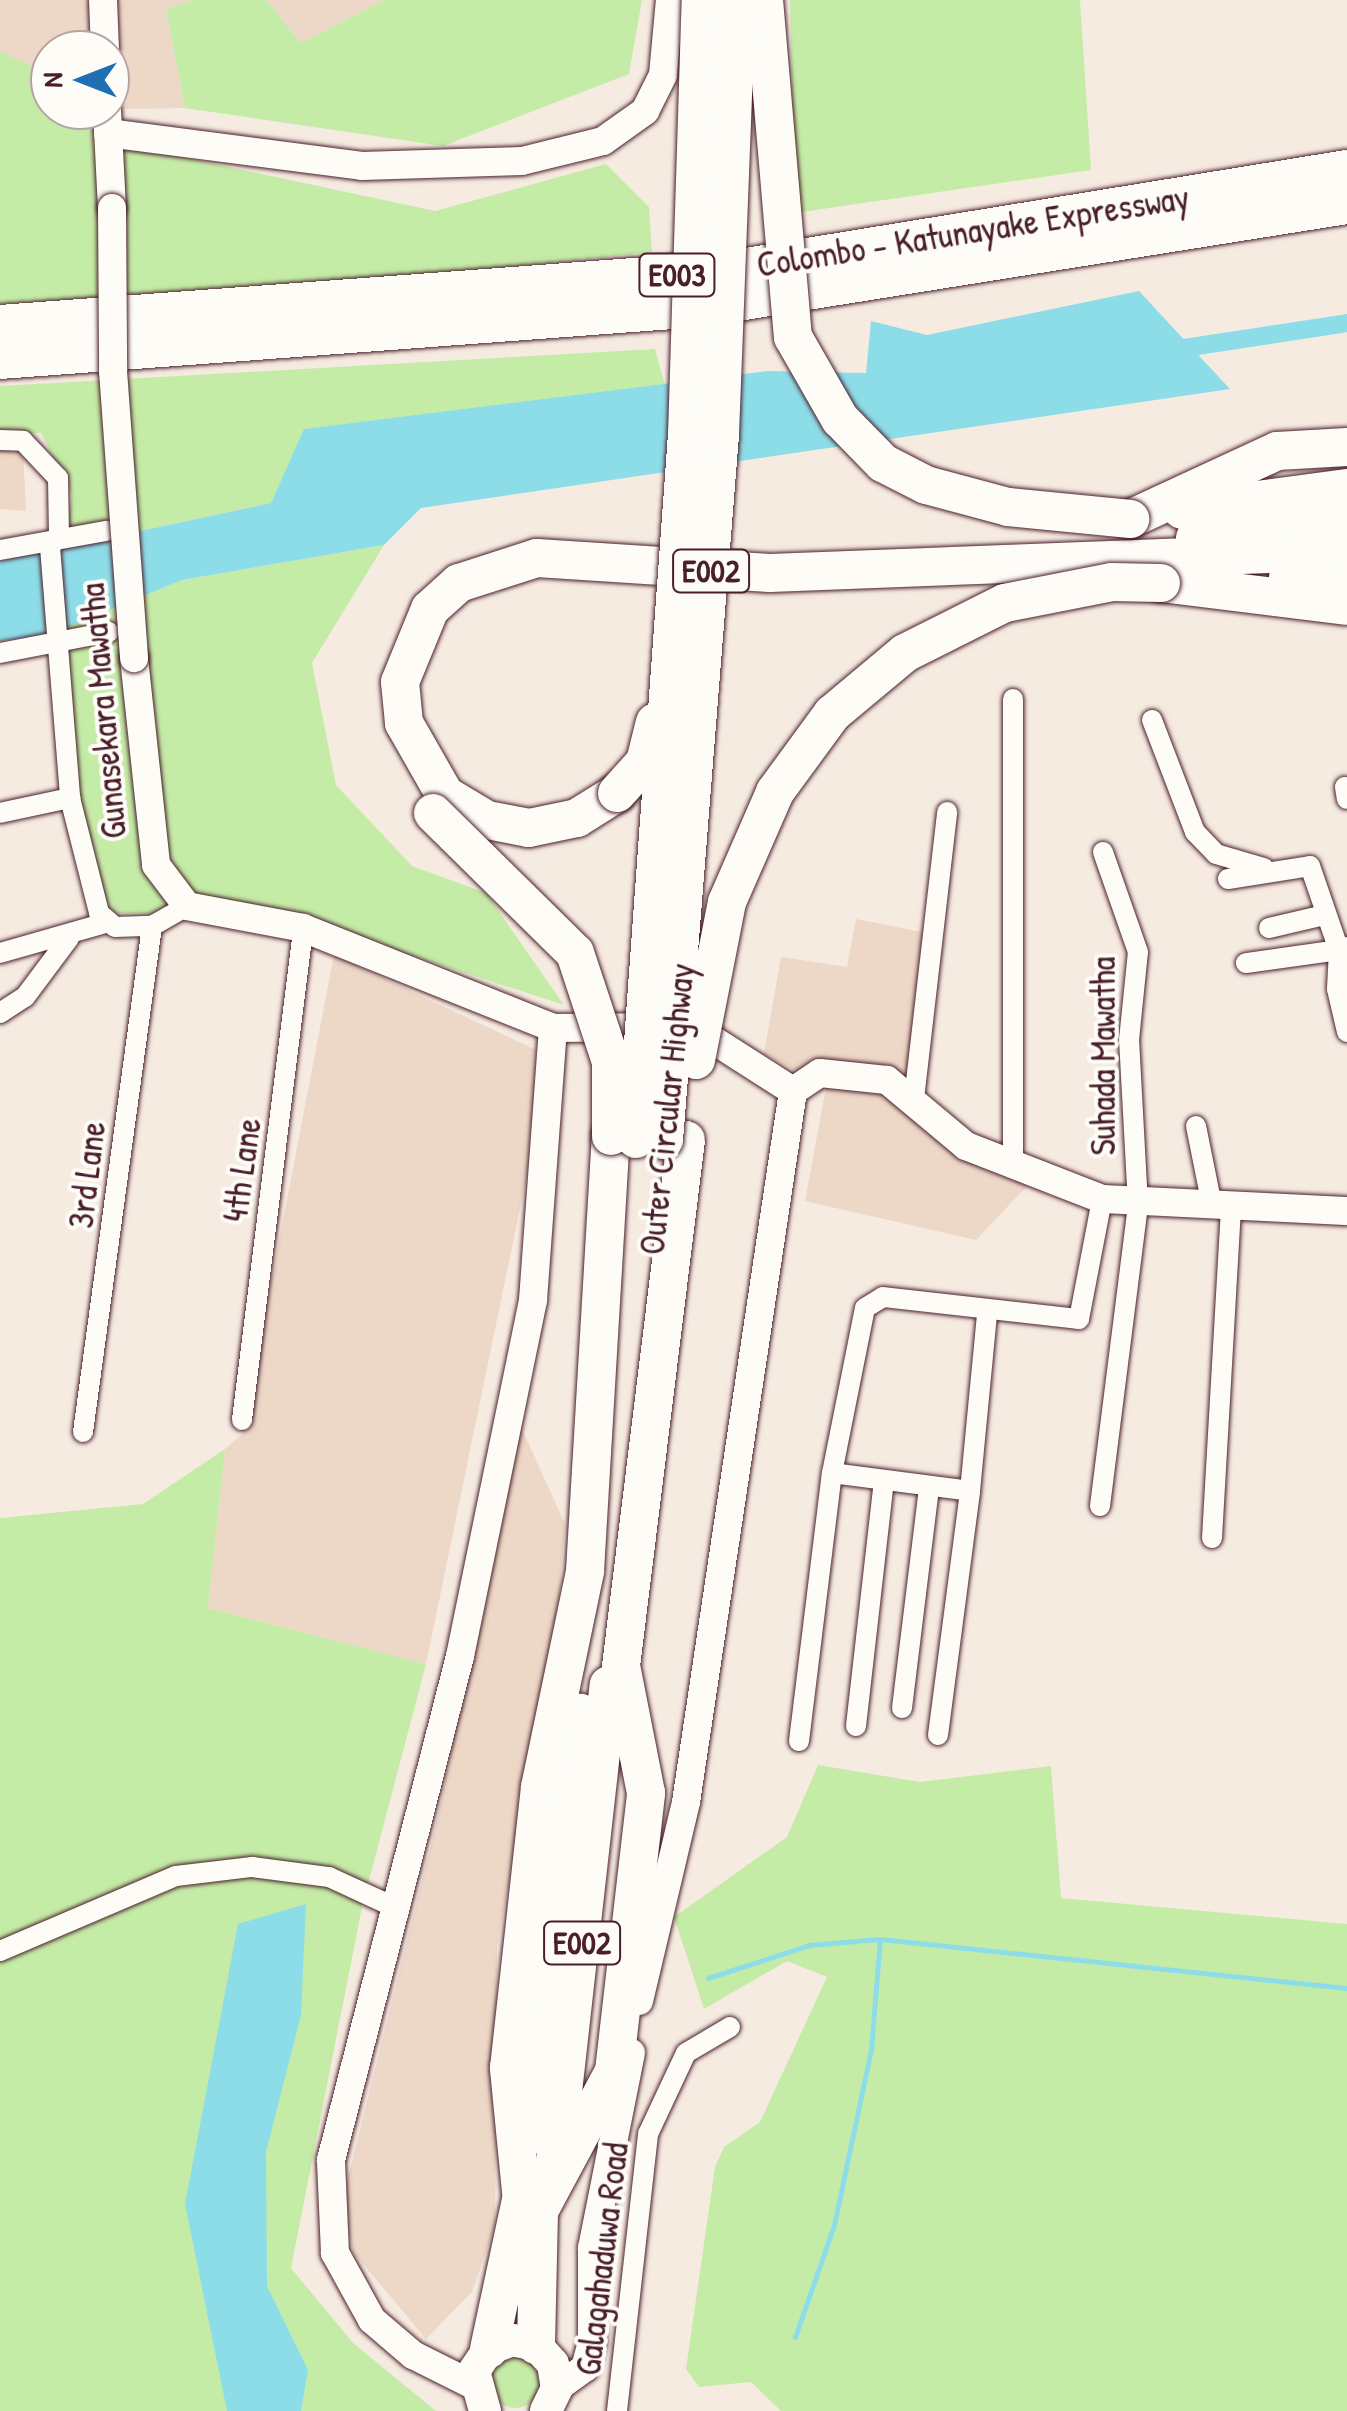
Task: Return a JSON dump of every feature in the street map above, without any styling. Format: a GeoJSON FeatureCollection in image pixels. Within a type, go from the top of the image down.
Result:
{"type":"FeatureCollection","features":[{"type":"Feature","properties":{"kind":"highway","name":"Outer Circular Highway"},"geometry":{"type":"LineString","coordinates":[[649,1139],[687,435],[700,0]]}},
{"type":"Feature","properties":{"kind":"highway","name":"Outer Circular Highway"},"geometry":{"type":"LineString","coordinates":[[531,2212],[606,1679],[649,1139],[719,454],[737,0]]}},
{"type":"Feature","properties":{"kind":"highway"},"geometry":{"type":"LineString","coordinates":[[764,0],[793,337],[840,419],[882,463],[926,484],[1008,507],[1130,519],[1347,503]]}},
{"type":"Feature","properties":{"kind":"highway"},"geometry":{"type":"LineString","coordinates":[[1072,216],[1347,152]]}},
{"type":"Feature","properties":{"kind":"highway","name":"Colombo - Katunayake Expressway"},"geometry":{"type":"LineString","coordinates":[[0,324],[728,270],[1347,169]]}},
{"type":"Feature","properties":{"kind":"highway","name":"Colombo - Katunayake Expressway"},"geometry":{"type":"LineString","coordinates":[[0,360],[700,308],[1347,205]]}},
{"type":"Feature","properties":{"kind":"highway"},"geometry":{"type":"LineString","coordinates":[[1162,237],[1347,219]]}},
{"type":"Feature","properties":{"kind":"highway"},"geometry":{"type":"LineString","coordinates":[[687,435],[656,720],[645,762],[617,793],[578,818],[529,828],[487,820],[444,795],[404,723],[400,682],[430,610],[459,583],[536,558],[770,574],[1347,551]]}},
{"type":"Feature","properties":{"kind":"highway"},"geometry":{"type":"LineString","coordinates":[[1130,519],[1278,451],[1347,447]]}},
{"type":"Feature","properties":{"kind":"highway"},"geometry":{"type":"LineString","coordinates":[[1130,519],[1283,463],[1347,460]]}},
{"type":"Feature","properties":{"kind":"highway"},"geometry":{"type":"LineString","coordinates":[[1220,504],[1280,477],[1347,473]]}},
{"type":"Feature","properties":{"kind":"highway"},"geometry":{"type":"LineString","coordinates":[[1130,519],[1347,488]]}},
{"type":"Feature","properties":{"kind":"highway"},"geometry":{"type":"LineString","coordinates":[[536,2345],[531,2212],[509,2068],[540,1788],[585,1572],[649,1139],[727,902],[775,792],[832,714],[905,653],[1005,603],[1112,582],[1170,561],[1347,519]]}},
{"type":"Feature","properties":{"kind":"highway"},"geometry":{"type":"LineString","coordinates":[[1170,561],[1347,532]]}},
{"type":"Feature","properties":{"kind":"highway"},"geometry":{"type":"LineString","coordinates":[[649,1139],[611,1062],[575,953],[433,813],[402,772],[384,724],[382,673],[398,629],[428,590],[498,549],[1347,563]]}},
{"type":"Feature","properties":{"kind":"highway"},"geometry":{"type":"LineString","coordinates":[[1170,561],[1347,578]]}},
{"type":"Feature","properties":{"kind":"highway"},"geometry":{"type":"LineString","coordinates":[[1170,561],[1347,593]]}},
{"type":"Feature","properties":{"kind":"highway"},"geometry":{"type":"LineString","coordinates":[[1170,561],[1299,607],[1347,606]]}},
{"type":"Feature","properties":{"kind":"highway"},"geometry":{"type":"LineString","coordinates":[[531,2212],[614,2071],[646,1793],[606,1679]]}},
{"type":"Feature","properties":{"kind":"highway"},"geometry":{"type":"LineString","coordinates":[[489,2348],[531,2212],[597,2082],[631,1810],[606,1679]]}},
{"type":"Feature","properties":{"kind":"main road"},"geometry":{"type":"LineString","coordinates":[[479,2398],[489,2348],[512,2340],[536,2345],[553,2364],[551,2400]]}},
{"type":"Feature","properties":{"kind":"street"},"geometry":{"type":"LineString","coordinates":[[104,0],[104,30]]}},
{"type":"Feature","properties":{"kind":"street"},"geometry":{"type":"LineString","coordinates":[[130,126],[362,166],[440,170],[522,161],[603,141],[645,111],[663,75],[670,0]]}},
{"type":"Feature","properties":{"kind":"street","name":"Gunasekara Mawatha"},"geometry":{"type":"LineString","coordinates":[[108,130],[134,658],[156,865],[188,906]]}},
{"type":"Feature","properties":{"kind":"street"},"geometry":{"type":"LineString","coordinates":[[0,440],[35,449],[58,478],[54,541],[56,633],[70,798],[105,923]]}},
{"type":"Feature","properties":{"kind":"street"},"geometry":{"type":"LineString","coordinates":[[0,550],[106,532]]}},
{"type":"Feature","properties":{"kind":"street"},"geometry":{"type":"LineString","coordinates":[[0,653],[56,633],[109,632]]}},
{"type":"Feature","properties":{"kind":"street"},"geometry":{"type":"LineString","coordinates":[[1013,698],[1013,1168]]}},
{"type":"Feature","properties":{"kind":"street"},"geometry":{"type":"LineString","coordinates":[[1152,720],[1195,832],[1216,854],[1266,868]]}},
{"type":"Feature","properties":{"kind":"street"},"geometry":{"type":"LineString","coordinates":[[0,814],[70,798]]}},
{"type":"Feature","properties":{"kind":"street"},"geometry":{"type":"LineString","coordinates":[[914,1099],[947,812]]}},
{"type":"Feature","properties":{"kind":"street","name":"Suhada Mawatha"},"geometry":{"type":"LineString","coordinates":[[1100,1506],[1138,1205],[1129,1040],[1138,952],[1104,852]]}},
{"type":"Feature","properties":{"kind":"street"},"geometry":{"type":"LineString","coordinates":[[1228,879],[1266,868],[1310,866],[1325,915],[1343,949],[1347,1032]]}},
{"type":"Feature","properties":{"kind":"street"},"geometry":{"type":"LineString","coordinates":[[0,953],[70,938],[105,923],[152,926],[188,906],[304,928],[553,1028],[664,1027],[710,1038],[793,1091]]}},
{"type":"Feature","properties":{"kind":"street"},"geometry":{"type":"LineString","coordinates":[[1269,928],[1325,915]]}},
{"type":"Feature","properties":{"kind":"street","name":"3rd Lane"},"geometry":{"type":"LineString","coordinates":[[83,1432],[152,926]]}},
{"type":"Feature","properties":{"kind":"street","name":"4th Lane"},"geometry":{"type":"LineString","coordinates":[[242,1420],[304,928]]}},
{"type":"Feature","properties":{"kind":"street"},"geometry":{"type":"LineString","coordinates":[[0,1013],[25,997],[70,938]]}},
{"type":"Feature","properties":{"kind":"street"},"geometry":{"type":"LineString","coordinates":[[1246,963],[1343,949]]}},
{"type":"Feature","properties":{"kind":"street"},"geometry":{"type":"LineString","coordinates":[[479,2398],[413,2355],[372,2320],[335,2253],[332,2160],[392,1906],[460,1656],[533,1300],[553,1028]]}},
{"type":"Feature","properties":{"kind":"street"},"geometry":{"type":"LineString","coordinates":[[793,1091],[836,1074],[887,1080],[966,1146],[1013,1168],[1102,1199],[1138,1205],[1347,1211]]}},
{"type":"Feature","properties":{"kind":"street"},"geometry":{"type":"LineString","coordinates":[[551,2400],[585,2368],[592,2342],[592,2248],[649,1939],[686,1802],[793,1091]]}},
{"type":"Feature","properties":{"kind":"street"},"geometry":{"type":"LineString","coordinates":[[1196,1126],[1221,1206],[1212,1538]]}},
{"type":"Feature","properties":{"kind":"street"},"geometry":{"type":"LineString","coordinates":[[799,1741],[832,1473],[872,1299],[986,1315],[1079,1319],[1102,1199]]}},
{"type":"Feature","properties":{"kind":"street"},"geometry":{"type":"LineString","coordinates":[[938,1735],[970,1491],[986,1315]]}},
{"type":"Feature","properties":{"kind":"street"},"geometry":{"type":"LineString","coordinates":[[832,1473],[970,1491]]}},
{"type":"Feature","properties":{"kind":"street"},"geometry":{"type":"LineString","coordinates":[[856,1726],[884,1482]]}},
{"type":"Feature","properties":{"kind":"street"},"geometry":{"type":"LineString","coordinates":[[902,1708],[928,1488]]}},
{"type":"Feature","properties":{"kind":"street"},"geometry":{"type":"LineString","coordinates":[[0,1951],[195,1874],[252,1867],[328,1876],[392,1906]]}},
{"type":"Feature","properties":{"kind":"street","name":"Galagahaduwa Road"},"geometry":{"type":"LineString","coordinates":[[617,2411],[648,2134],[686,2053],[730,2028]]}},
{"type":"Feature","properties":{"kind":"shaded area"},"geometry":{"type":"Polygon","coordinates":[[[0,0],[95,0],[96,30],[30,30],[30,65],[0,51],[0,0]]]}},
{"type":"Feature","properties":{"kind":"shaded area"},"geometry":{"type":"Polygon","coordinates":[[[116,0],[192,0],[166,9],[185,108],[130,109],[130,30],[117,30],[116,0]]]}},
{"type":"Feature","properties":{"kind":"shaded area"},"geometry":{"type":"Polygon","coordinates":[[[266,0],[384,0],[301,43],[266,0]]]}},
{"type":"Feature","properties":{"kind":"shaded area"},"geometry":{"type":"Polygon","coordinates":[[[0,449],[23,450],[26,511],[0,509],[0,449]]]}},
{"type":"Feature","properties":{"kind":"shaded area"},"geometry":{"type":"Polygon","coordinates":[[[856,919],[927,933],[908,1085],[798,1072],[764,1054],[781,957],[847,967],[856,919]]]}},
{"type":"Feature","properties":{"kind":"shaded area"},"geometry":{"type":"Polygon","coordinates":[[[334,955],[536,1050],[533,1145],[426,1664],[208,1608],[225,1449],[242,1434],[334,955]]]}},
{"type":"Feature","properties":{"kind":"shaded area"},"geometry":{"type":"Polygon","coordinates":[[[827,1082],[881,1089],[1029,1184],[976,1240],[805,1201],[827,1082]]]}},
{"type":"Feature","properties":{"kind":"shaded area"},"geometry":{"type":"Polygon","coordinates":[[[521,1427],[565,1524],[558,1613],[497,1947],[495,2226],[472,2292],[426,2339],[353,2252],[343,2198],[436,1824],[521,1427]]]}},
{"type":"Feature","properties":{"kind":"green space"},"geometry":{"type":"Polygon","coordinates":[[[192,0],[266,0],[301,43],[384,0],[642,0],[629,74],[443,146],[185,108],[166,9],[192,0]]]}},
{"type":"Feature","properties":{"kind":"green space"},"geometry":{"type":"Polygon","coordinates":[[[790,0],[1080,0],[1091,170],[795,213],[790,0]]]}},
{"type":"Feature","properties":{"kind":"green space"},"geometry":{"type":"Polygon","coordinates":[[[0,51],[30,65],[30,130],[94,130],[93,138],[435,211],[606,164],[649,207],[652,252],[283,292],[0,304],[0,51]]]}},
{"type":"Feature","properties":{"kind":"green space"},"geometry":{"type":"Polygon","coordinates":[[[655,349],[665,386],[305,429],[271,503],[65,547],[72,494],[41,433],[0,433],[0,386],[655,349]]]}},
{"type":"Feature","properties":{"kind":"green space"},"geometry":{"type":"Polygon","coordinates":[[[384,545],[312,663],[336,785],[412,866],[486,893],[564,1005],[287,915],[108,913],[76,793],[65,628],[182,580],[384,545]]]}},
{"type":"Feature","properties":{"kind":"green space"},"geometry":{"type":"Polygon","coordinates":[[[225,1449],[208,1608],[426,1664],[362,1907],[291,2268],[353,2343],[436,2411],[0,2411],[0,1518],[143,1504],[225,1449]]]}},
{"type":"Feature","properties":{"kind":"green space"},"geometry":{"type":"Polygon","coordinates":[[[818,1765],[920,1782],[1051,1766],[1061,1898],[1347,1924],[1347,2411],[781,2411],[751,2382],[699,2387],[686,2369],[715,2167],[724,2147],[760,2122],[827,1977],[787,1961],[704,2009],[674,1917],[787,1837],[818,1765]]]}},
{"type":"Feature","properties":{"kind":"green space"},"geometry":{"type":"Polygon","coordinates":[[[515,2358],[533,2365],[540,2383],[533,2401],[515,2408],[497,2401],[490,2383],[497,2365],[515,2358]]]}},
{"type":"Feature","properties":{"kind":"water"},"geometry":{"type":"Polygon","coordinates":[[[1139,291],[1230,389],[421,508],[384,545],[182,580],[48,635],[0,641],[0,561],[271,503],[304,429],[768,371],[866,373],[871,321],[927,335],[1139,291]]]}},
{"type":"Feature","properties":{"kind":"water"},"geometry":{"type":"Polygon","coordinates":[[[306,1904],[301,2015],[266,2152],[267,2286],[308,2370],[301,2411],[227,2411],[185,2204],[238,1924],[306,1904]]]}},
{"type":"Feature","properties":{"kind":"waterway"},"geometry":{"type":"LineString","coordinates":[[1171,350],[1347,323]]}},
{"type":"Feature","properties":{"kind":"waterway"},"geometry":{"type":"LineString","coordinates":[[708,1978],[809,1945],[880,1939],[1347,1988]]}},
{"type":"Feature","properties":{"kind":"waterway"},"geometry":{"type":"LineString","coordinates":[[795,2337],[834,2225],[871,2050],[880,1939]]}}]}
